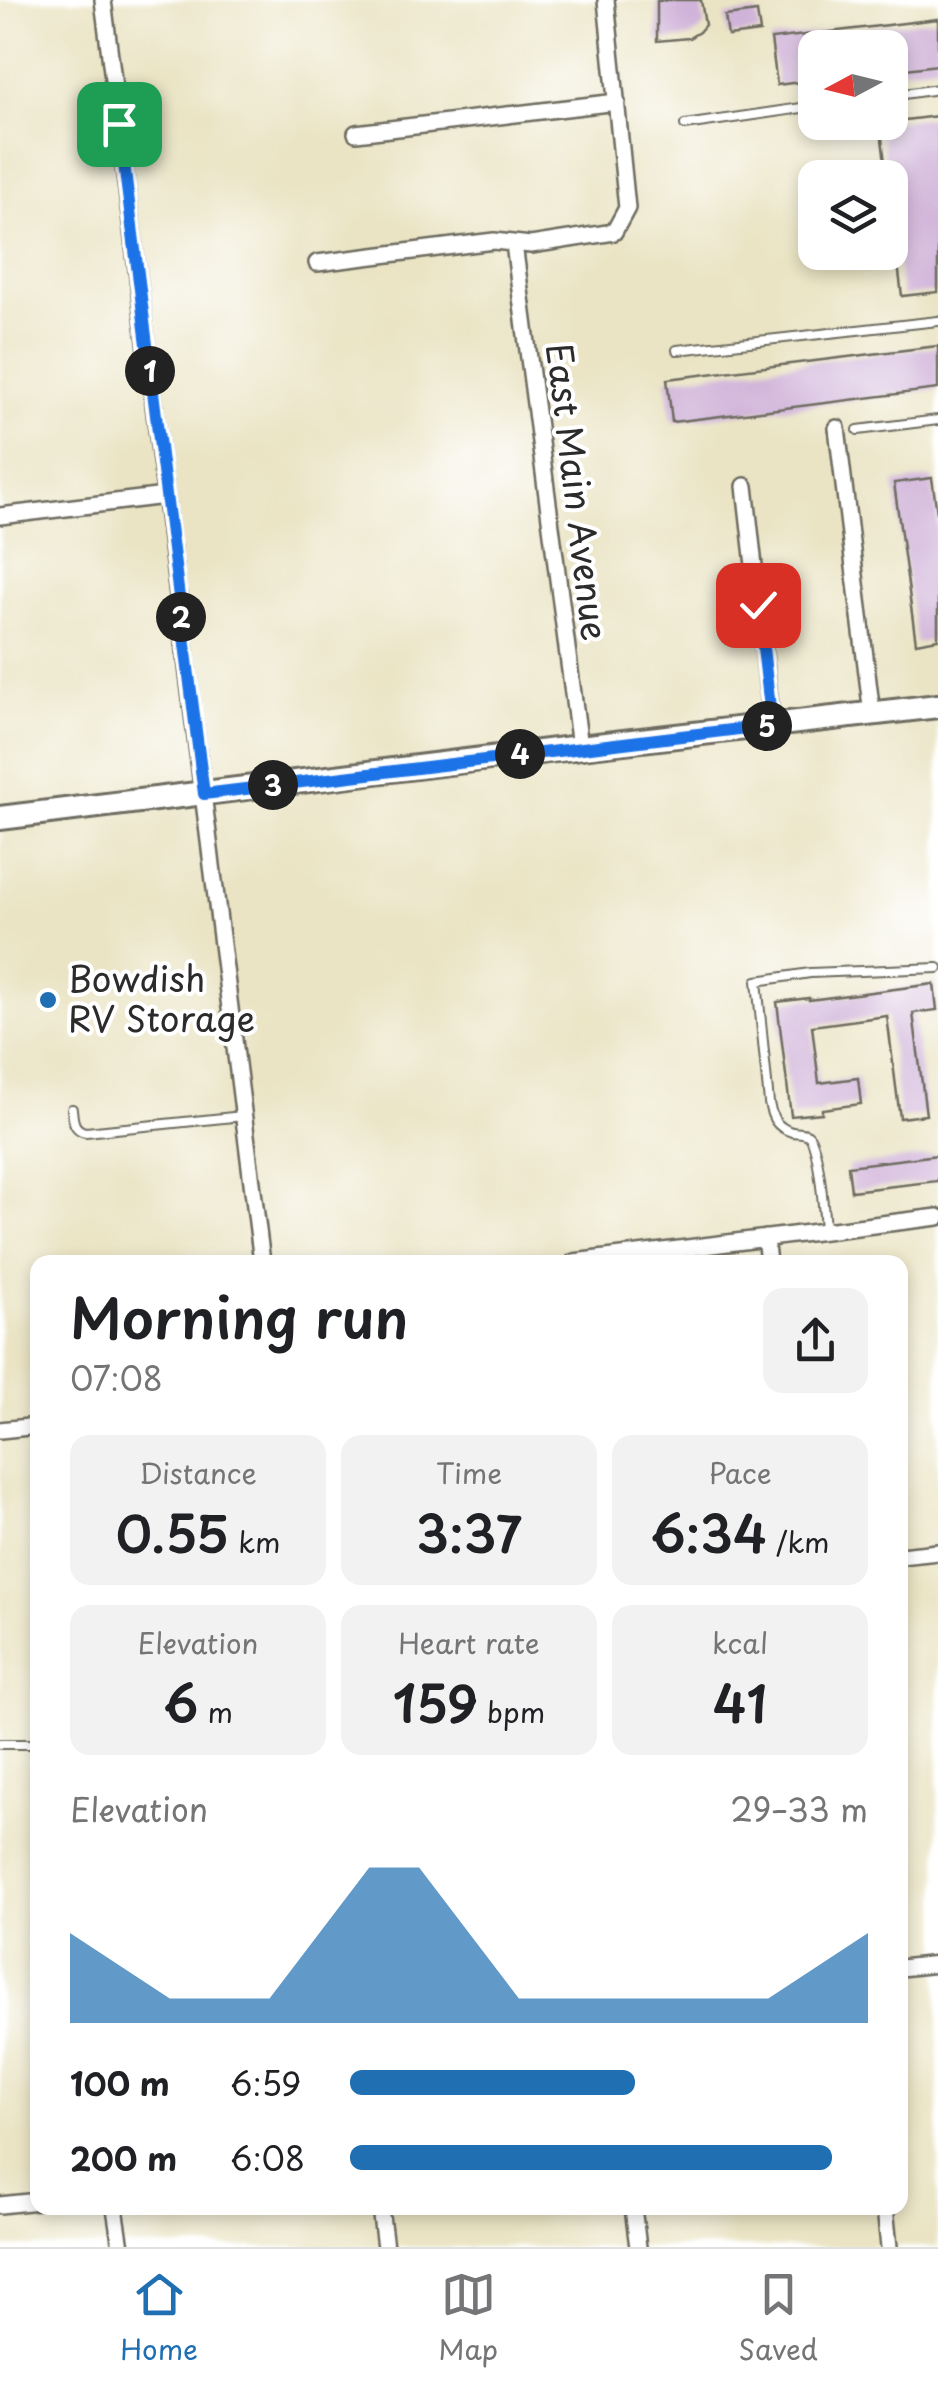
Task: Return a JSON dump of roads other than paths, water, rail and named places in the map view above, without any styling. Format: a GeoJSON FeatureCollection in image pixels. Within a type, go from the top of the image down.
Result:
{"type":"FeatureCollection","features":[{"type":"Feature","properties":{"kind":"street"},"geometry":{"type":"LineString","coordinates":[[103,0],[261,1255]]}},
{"type":"Feature","properties":{"kind":"street"},"geometry":{"type":"LineString","coordinates":[[317,264],[494,240],[531,245],[614,232],[627,208],[606,0]]}},
{"type":"Feature","properties":{"kind":"street"},"geometry":{"type":"LineString","coordinates":[[356,133],[617,102]]}},
{"type":"Feature","properties":{"kind":"street","name":"East Main Avenue"},"geometry":{"type":"LineString","coordinates":[[514,244],[580,747]]}},
{"type":"Feature","properties":{"kind":"street"},"geometry":{"type":"LineString","coordinates":[[837,428],[872,714]]}},
{"type":"Feature","properties":{"kind":"street"},"geometry":{"type":"LineString","coordinates":[[745,486],[772,725]]}},
{"type":"Feature","properties":{"kind":"street"},"geometry":{"type":"LineString","coordinates":[[0,516],[166,496]]}},
{"type":"Feature","properties":{"kind":"street"},"geometry":{"type":"LineString","coordinates":[[0,818],[938,706]]}},
{"type":"Feature","properties":{"kind":"street"},"geometry":{"type":"LineString","coordinates":[[629,1255],[938,1217]]}},
{"type":"Feature","properties":{"kind":"street"},"geometry":{"type":"LineString","coordinates":[[764,1238],[767,1255]]}},
{"type":"Feature","properties":{"kind":"street"},"geometry":{"type":"LineString","coordinates":[[0,1430],[30,1427]]}},
{"type":"Feature","properties":{"kind":"street"},"geometry":{"type":"LineString","coordinates":[[908,1555],[938,1552]]}},
{"type":"Feature","properties":{"kind":"street"},"geometry":{"type":"LineString","coordinates":[[908,1967],[938,1964]]}},
{"type":"Feature","properties":{"kind":"street"},"geometry":{"type":"LineString","coordinates":[[0,2206],[30,2202]]}},
{"type":"Feature","properties":{"kind":"street"},"geometry":{"type":"LineString","coordinates":[[117,2215],[121,2247]]}},
{"type":"Feature","properties":{"kind":"street"},"geometry":{"type":"LineString","coordinates":[[381,2215],[385,2247]]}},
{"type":"Feature","properties":{"kind":"street"},"geometry":{"type":"LineString","coordinates":[[635,2215],[638,2247]]}},
{"type":"Feature","properties":{"kind":"street"},"geometry":{"type":"LineString","coordinates":[[886,2215],[889,2247]]}},
{"type":"Feature","properties":{"kind":"lane"},"geometry":{"type":"LineString","coordinates":[[908,93],[938,89]]}},
{"type":"Feature","properties":{"kind":"lane"},"geometry":{"type":"LineString","coordinates":[[685,125],[798,108]]}},
{"type":"Feature","properties":{"kind":"lane"},"geometry":{"type":"LineString","coordinates":[[677,350],[938,321]]}},
{"type":"Feature","properties":{"kind":"lane"},"geometry":{"type":"LineString","coordinates":[[858,430],[938,420]]}},
{"type":"Feature","properties":{"kind":"lane"},"geometry":{"type":"LineString","coordinates":[[826,1230],[813,1142],[808,1135],[779,1127],[768,1103],[757,982],[810,974],[938,968]]}},
{"type":"Feature","properties":{"kind":"lane"},"geometry":{"type":"LineString","coordinates":[[72,1109],[74,1124],[86,1132],[243,1116]]}},
{"type":"Feature","properties":{"kind":"lane"},"geometry":{"type":"LineString","coordinates":[[0,1744],[30,1744]]}},
{"type":"Feature","properties":{"kind":"place","name":"Bowdish RV Storage"},"geometry":{"type":"Point","coordinates":[48,1000]}}]}
